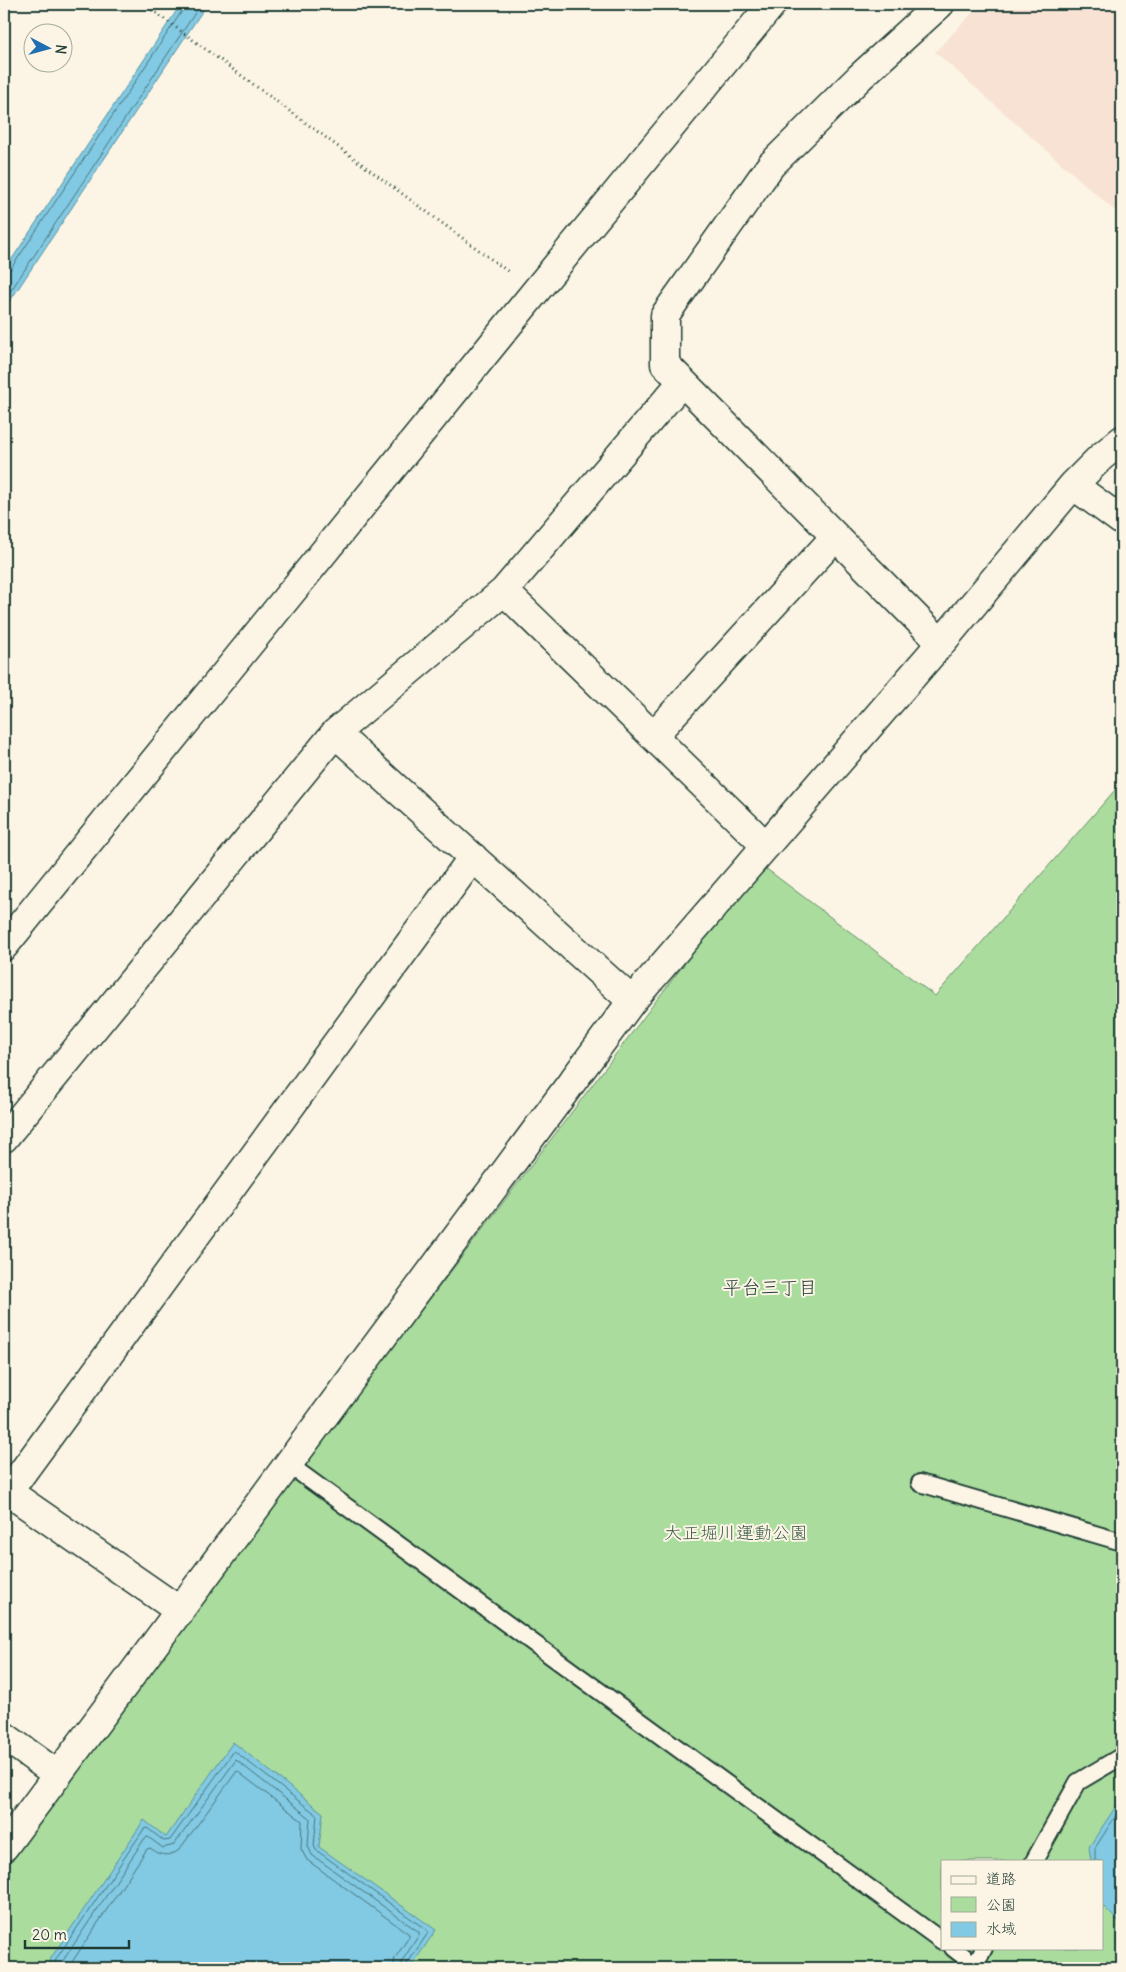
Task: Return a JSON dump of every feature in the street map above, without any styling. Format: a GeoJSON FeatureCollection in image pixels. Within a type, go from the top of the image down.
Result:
{"type":"FeatureCollection","features":[{"type":"Feature","properties":{"kind":"street"},"geometry":{"type":"LineString","coordinates":[[4,946],[535,292],[772,4]]}},
{"type":"Feature","properties":{"kind":"street"},"geometry":{"type":"LineString","coordinates":[[940,4],[860,77],[771,165],[664,315],[665,364],[941,643]]}},
{"type":"Feature","properties":{"kind":"street"},"geometry":{"type":"LineString","coordinates":[[4,1138],[335,733],[504,591],[682,382]]}},
{"type":"Feature","properties":{"kind":"street"},"geometry":{"type":"LineString","coordinates":[[4,1847],[632,1001],[941,643],[1073,485],[1101,457],[1122,440]]}},
{"type":"Feature","properties":{"kind":"street"},"geometry":{"type":"LineString","coordinates":[[1073,485],[1122,521]]}},
{"type":"Feature","properties":{"kind":"street"},"geometry":{"type":"LineString","coordinates":[[653,736],[835,536]]}},
{"type":"Feature","properties":{"kind":"street"},"geometry":{"type":"LineString","coordinates":[[504,591],[766,846]]}},
{"type":"Feature","properties":{"kind":"street"},"geometry":{"type":"LineString","coordinates":[[335,733],[632,1001]]}},
{"type":"Feature","properties":{"kind":"street"},"geometry":{"type":"LineString","coordinates":[[180,1611],[6,1490],[473,857]]}},
{"type":"Feature","properties":{"kind":"street"},"geometry":{"type":"LineString","coordinates":[[4,1736],[58,1775]]}},
{"type":"Feature","properties":{"kind":"lane"},"geometry":{"type":"LineString","coordinates":[[288,1464],[941,1940]]}},
{"type":"Feature","properties":{"kind":"lane"},"geometry":{"type":"LineString","coordinates":[[920,1483],[1122,1542]]}},
{"type":"Feature","properties":{"kind":"lane"},"geometry":{"type":"LineString","coordinates":[[1035,1860],[1078,1782],[1122,1756]]}},
{"type":"Feature","properties":{"kind":"lane"},"geometry":{"type":"LineString","coordinates":[[956,1950],[975,1965],[983,1950]]}},
{"type":"Feature","properties":{"kind":"path"},"geometry":{"type":"LineString","coordinates":[[144,4],[535,292]]}},
{"type":"Feature","properties":{"kind":"shaded area"},"geometry":{"type":"Polygon","coordinates":[[[981,4],[1122,4],[1122,217],[935,52],[981,4]]]}},
{"type":"Feature","properties":{"kind":"green space","name":"大正堀川運動公園"},"geometry":{"type":"Polygon","coordinates":[[[1122,782],[1122,1968],[4,1968],[4,1860],[760,864],[935,996],[1122,782]]]}},
{"type":"Feature","properties":{"kind":"water"},"geometry":{"type":"Polygon","coordinates":[[[181,4],[207,4],[4,310],[4,271],[181,4]]]}},
{"type":"Feature","properties":{"kind":"water"},"geometry":{"type":"Polygon","coordinates":[[[233,1742],[323,1813],[319,1847],[436,1930],[410,1968],[49,1968],[51,1958],[144,1820],[166,1837],[233,1742]]]}},
{"type":"Feature","properties":{"kind":"water"},"geometry":{"type":"Polygon","coordinates":[[[1122,1797],[1122,1925],[1104,1907],[1104,1860],[1091,1860],[1089,1847],[1122,1797]]]}},
{"type":"Feature","properties":{"kind":"district","name":"平台三丁目"},"geometry":{"type":"Point","coordinates":[770,1287]}}]}
